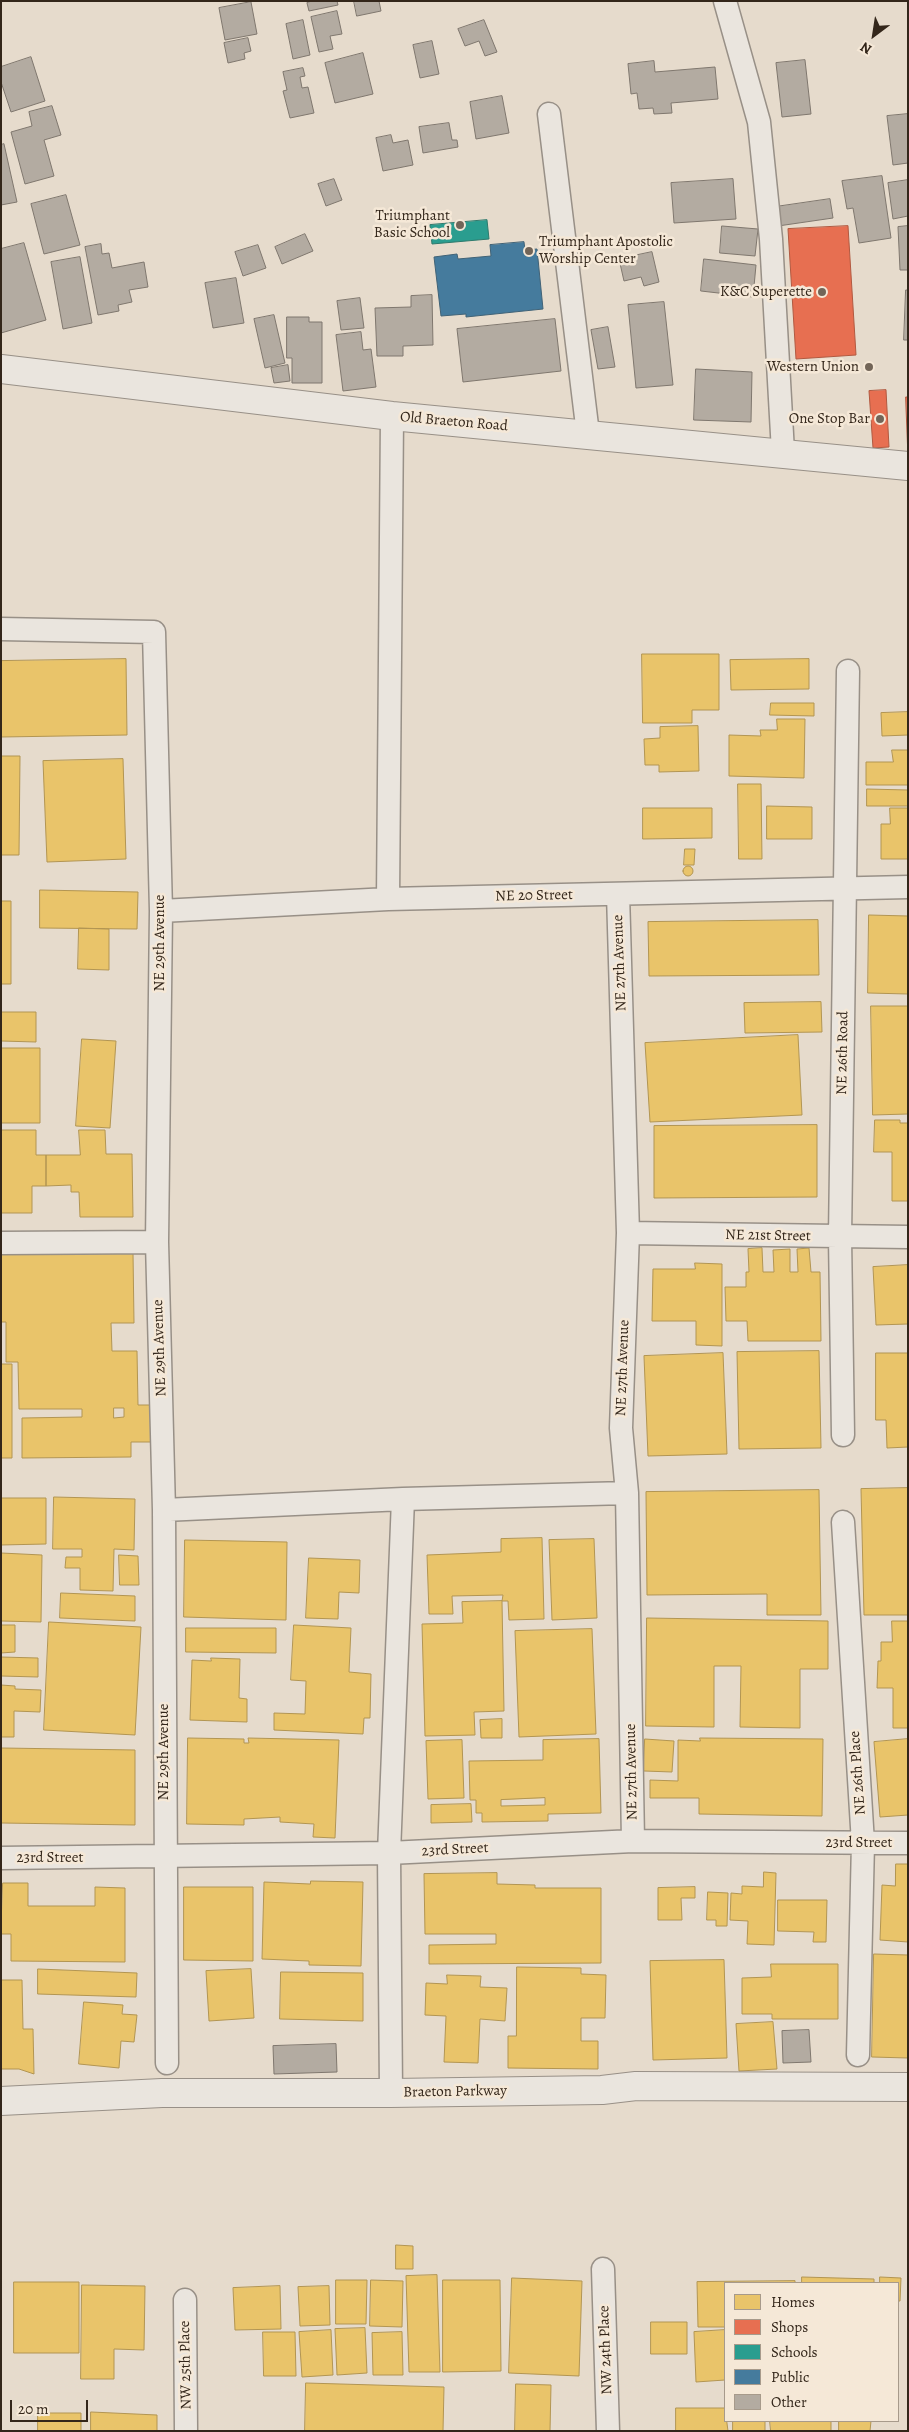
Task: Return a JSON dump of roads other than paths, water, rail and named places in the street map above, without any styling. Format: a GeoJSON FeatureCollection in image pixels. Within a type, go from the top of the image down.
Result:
{"type":"FeatureCollection","features":[{"type":"Feature","properties":{"kind":"street"},"geometry":{"type":"LineString","coordinates":[[725,1],[759,122],[771,239],[783,452]]}},
{"type":"Feature","properties":{"kind":"street"},"geometry":{"type":"LineString","coordinates":[[549,114],[588,434]]}},
{"type":"Feature","properties":{"kind":"street","name":"Old Braeton Road"},"geometry":{"type":"LineString","coordinates":[[1,369],[392,416],[783,452],[908,466]]}},
{"type":"Feature","properties":{"kind":"street"},"geometry":{"type":"LineString","coordinates":[[388,900],[392,416]]}},
{"type":"Feature","properties":{"kind":"street","name":"NE 29th Avenue"},"geometry":{"type":"LineString","coordinates":[[1,629],[154,632],[161,910],[157,1242],[164,1510],[164,1858],[167,2063]]}},
{"type":"Feature","properties":{"kind":"street","name":"NE 26th Road"},"geometry":{"type":"LineString","coordinates":[[844,1435],[840,1238],[848,671]]}},
{"type":"Feature","properties":{"kind":"street","name":"NE 20 Street"},"geometry":{"type":"LineString","coordinates":[[161,910],[388,900],[908,887]]}},
{"type":"Feature","properties":{"kind":"street","name":"NE 27th Avenue"},"geometry":{"type":"LineString","coordinates":[[618,894],[628,1233],[621,1428],[627,1493],[633,1841]]}},
{"type":"Feature","properties":{"kind":"street","name":"NE 21st Street"},"geometry":{"type":"LineString","coordinates":[[628,1233],[908,1238]]}},
{"type":"Feature","properties":{"kind":"street"},"geometry":{"type":"LineString","coordinates":[[1,1243],[157,1242]]}},
{"type":"Feature","properties":{"kind":"street"},"geometry":{"type":"LineString","coordinates":[[164,1510],[403,1499],[627,1493]]}},
{"type":"Feature","properties":{"kind":"street"},"geometry":{"type":"LineString","coordinates":[[392,2093],[389,1853],[403,1499]]}},
{"type":"Feature","properties":{"kind":"street","name":"NE 26th Place"},"geometry":{"type":"LineString","coordinates":[[843,1522],[863,1843],[858,2054]]}},
{"type":"Feature","properties":{"kind":"street","name":"23rd Street"},"geometry":{"type":"LineString","coordinates":[[1,1858],[164,1858],[389,1853],[633,1841],[908,1843]]}},
{"type":"Feature","properties":{"kind":"street","name":"Braeton Parkway"},"geometry":{"type":"LineString","coordinates":[[1,2101],[162,2094],[602,2090],[636,2086],[908,2087]]}},
{"type":"Feature","properties":{"kind":"street","name":"NW 24th Place"},"geometry":{"type":"LineString","coordinates":[[603,2269],[608,2431]]}},
{"type":"Feature","properties":{"kind":"street","name":"NW 25th Place"},"geometry":{"type":"LineString","coordinates":[[185,2300],[186,2431]]}},
{"type":"Feature","properties":{"kind":"place","name":"Triumphant Basic School"},"geometry":{"type":"Point","coordinates":[460,225]}},
{"type":"Feature","properties":{"kind":"place","name":"Triumphant Apostolic Worship Center"},"geometry":{"type":"Point","coordinates":[529,251]}},
{"type":"Feature","properties":{"kind":"place","name":"K&C Superette"},"geometry":{"type":"Point","coordinates":[822,292]}},
{"type":"Feature","properties":{"kind":"place","name":"Western Union"},"geometry":{"type":"Point","coordinates":[869,367]}},
{"type":"Feature","properties":{"kind":"place","name":"One Stop Bar"},"geometry":{"type":"Point","coordinates":[880,419]}}]}
